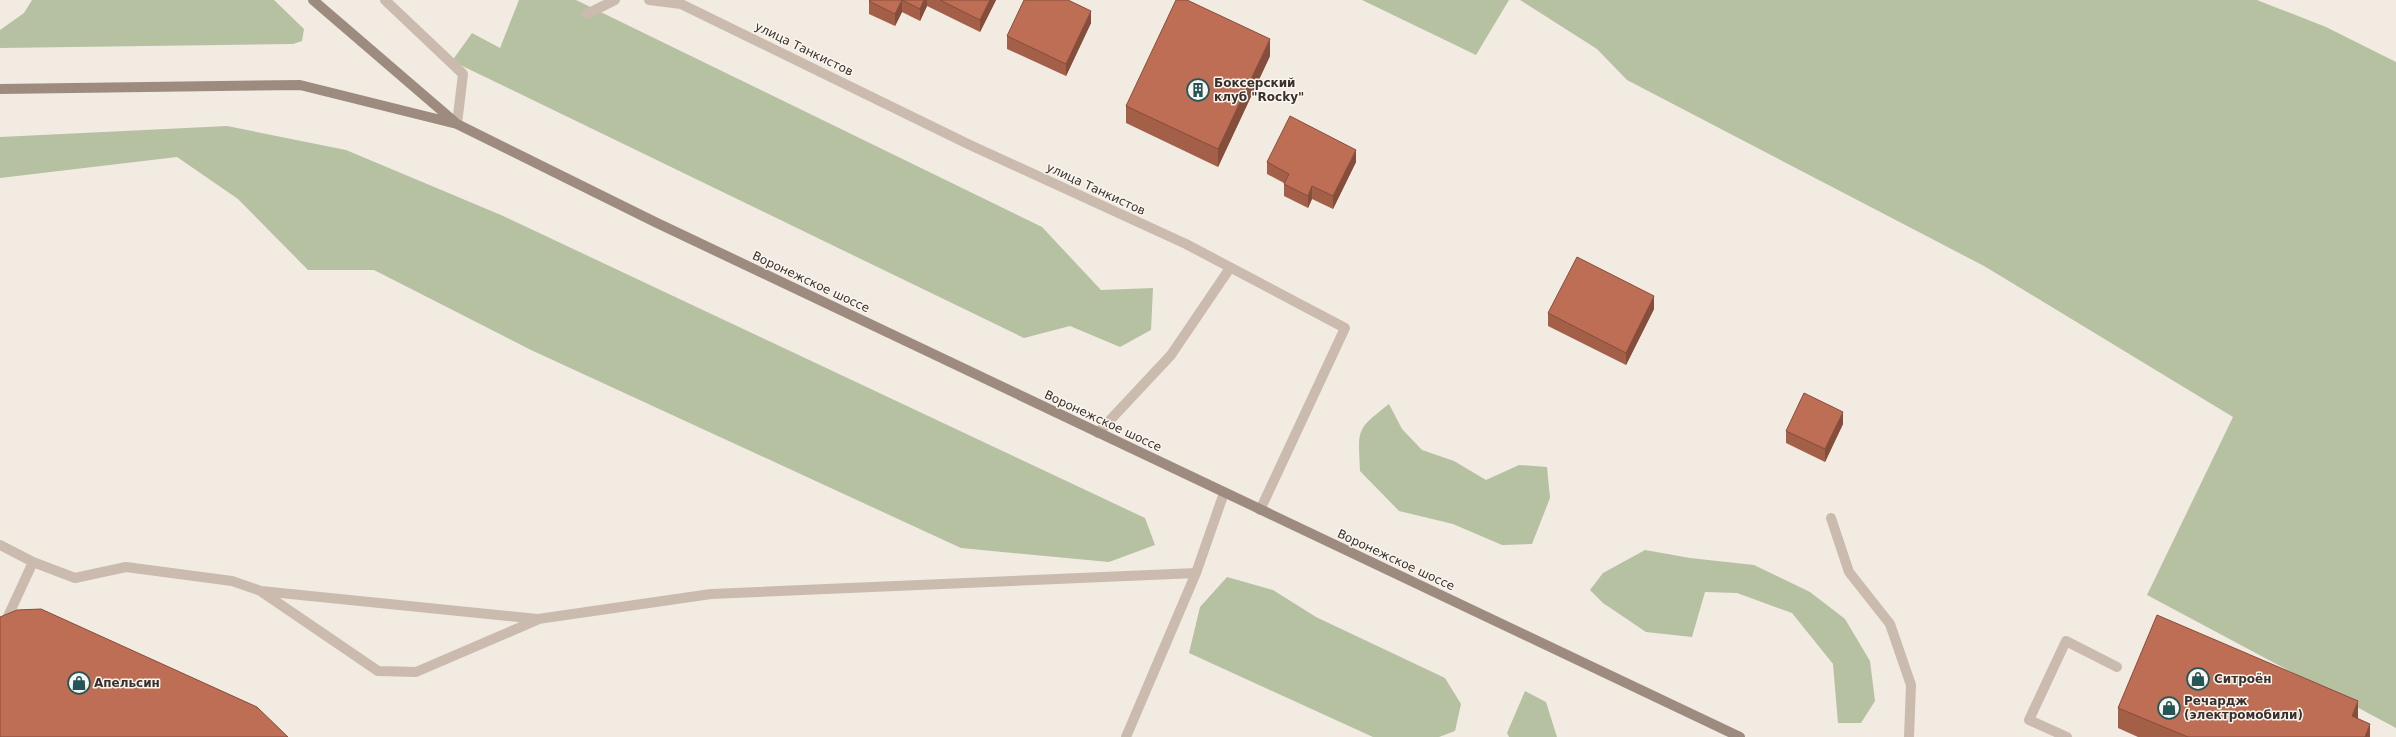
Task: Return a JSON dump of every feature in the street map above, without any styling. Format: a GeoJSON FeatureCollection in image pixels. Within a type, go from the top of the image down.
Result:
{"type":"FeatureCollection","features":[{"type":"Feature","properties":{"kind":"main road"},"geometry":{"type":"LineString","coordinates":[[313,0],[457,124]]}},
{"type":"Feature","properties":{"kind":"main road"},"geometry":{"type":"LineString","coordinates":[[0,89],[300,85],[457,124]]}},
{"type":"Feature","properties":{"kind":"main road","name":"Воронежское шоссе"},"geometry":{"type":"LineString","coordinates":[[457,124],[655,222],[1224,494],[1740,737]]}},
{"type":"Feature","properties":{"kind":"street"},"geometry":{"type":"LineString","coordinates":[[384,0],[463,74],[457,124]]}},
{"type":"Feature","properties":{"kind":"street"},"geometry":{"type":"LineString","coordinates":[[587,14],[615,0]]}},
{"type":"Feature","properties":{"kind":"street","name":"улица Танкистов"},"geometry":{"type":"LineString","coordinates":[[649,0],[681,4],[970,145],[1186,244],[1346,328],[1260,510]]}},
{"type":"Feature","properties":{"kind":"street"},"geometry":{"type":"LineString","coordinates":[[1098,433],[1171,355],[1230,268]]}},
{"type":"Feature","properties":{"kind":"street"},"geometry":{"type":"LineString","coordinates":[[1126,737],[1196,573],[1224,494]]}},
{"type":"Feature","properties":{"kind":"street"},"geometry":{"type":"LineString","coordinates":[[1831,518],[1849,572],[1890,624],[1911,685],[1909,737]]}},
{"type":"Feature","properties":{"kind":"street"},"geometry":{"type":"LineString","coordinates":[[0,545],[33,562],[75,578],[126,567],[232,581],[261,592],[378,671],[399,673],[416,672],[538,619]]}},
{"type":"Feature","properties":{"kind":"street"},"geometry":{"type":"LineString","coordinates":[[4,625],[33,562]]}},
{"type":"Feature","properties":{"kind":"street"},"geometry":{"type":"LineString","coordinates":[[261,592],[538,619],[710,594],[1196,573]]}},
{"type":"Feature","properties":{"kind":"street"},"geometry":{"type":"LineString","coordinates":[[2067,737],[2029,720],[2066,641],[2117,667]]}},
{"type":"Feature","properties":{"kind":"green space"},"geometry":{"type":"Polygon","coordinates":[[[32,0],[274,0],[304,29],[302,41],[293,44],[0,48],[0,30],[24,13],[32,0]]]}},
{"type":"Feature","properties":{"kind":"green space"},"geometry":{"type":"Polygon","coordinates":[[[519,0],[576,0],[1042,227],[1101,290],[1153,288],[1151,330],[1120,347],[1070,326],[1024,338],[452,61],[472,33],[500,48],[519,0]]]}},
{"type":"Feature","properties":{"kind":"green space"},"geometry":{"type":"Polygon","coordinates":[[[1362,0],[1509,0],[1476,55],[1362,0]]]}},
{"type":"Feature","properties":{"kind":"green space"},"geometry":{"type":"Polygon","coordinates":[[[1520,0],[2257,0],[2326,27],[2396,62],[2396,728],[2147,595],[2233,417],[1984,266],[1627,80],[1597,49],[1520,0]]]}},
{"type":"Feature","properties":{"kind":"green space"},"geometry":{"type":"Polygon","coordinates":[[[227,126],[346,150],[501,215],[1145,518],[1155,545],[1109,562],[961,548],[531,350],[374,270],[308,270],[238,199],[177,157],[0,178],[0,137],[227,126]]]}},
{"type":"Feature","properties":{"kind":"green space"},"geometry":{"type":"Polygon","coordinates":[[[1389,404],[1402,429],[1422,450],[1454,461],[1486,480],[1519,465],[1547,467],[1550,498],[1532,544],[1502,545],[1453,524],[1399,511],[1360,471],[1359,446],[1361,431],[1370,419],[1389,404]]]}},
{"type":"Feature","properties":{"kind":"green space"},"geometry":{"type":"Polygon","coordinates":[[[1645,550],[1690,558],[1754,565],[1810,592],[1845,619],[1870,661],[1875,701],[1861,723],[1838,723],[1833,664],[1792,613],[1737,593],[1705,592],[1692,637],[1646,632],[1603,603],[1590,590],[1603,573],[1645,550]]]}},
{"type":"Feature","properties":{"kind":"green space"},"geometry":{"type":"Polygon","coordinates":[[[1227,577],[1273,590],[1316,617],[1445,678],[1461,704],[1455,731],[1439,737],[1373,737],[1189,653],[1200,607],[1227,577]]]}},
{"type":"Feature","properties":{"kind":"green space"},"geometry":{"type":"Polygon","coordinates":[[[1525,691],[1546,702],[1557,737],[1509,737],[1507,733],[1525,691]]]}},
{"type":"Feature","properties":{"kind":"building"},"geometry":{"type":"Polygon","coordinates":[[[902,0],[895,14],[869,1],[902,0]]]}},
{"type":"Feature","properties":{"kind":"building"},"geometry":{"type":"Polygon","coordinates":[[[902,0],[924,0],[920,9],[902,0]]]}},
{"type":"Feature","properties":{"kind":"building"},"geometry":{"type":"Polygon","coordinates":[[[940,0],[990,0],[980,20],[940,0]]]}},
{"type":"Feature","properties":{"kind":"building"},"geometry":{"type":"Polygon","coordinates":[[[1024,0],[1068,0],[1091,11],[1066,64],[1007,36],[1024,0]]]}},
{"type":"Feature","properties":{"kind":"building","name":"Боксерский клуб \"Rocky\""},"geometry":{"type":"Polygon","coordinates":[[[1176,0],[1187,0],[1270,39],[1218,149],[1126,106],[1176,0]]]}},
{"type":"Feature","properties":{"kind":"building"},"geometry":{"type":"Polygon","coordinates":[[[1290,116],[1356,150],[1333,196],[1312,186],[1308,196],[1284,184],[1289,174],[1267,162],[1290,116]]]}},
{"type":"Feature","properties":{"kind":"building"},"geometry":{"type":"Polygon","coordinates":[[[1577,257],[1654,296],[1626,353],[1548,313],[1577,257]]]}},
{"type":"Feature","properties":{"kind":"building"},"geometry":{"type":"Polygon","coordinates":[[[1804,393],[1843,412],[1825,449],[1786,431],[1804,393]]]}},
{"type":"Feature","properties":{"kind":"building","name":"Апельсин"},"geometry":{"type":"Polygon","coordinates":[[[41,609],[257,707],[288,737],[0,737],[0,617],[17,610],[41,609]]]}},
{"type":"Feature","properties":{"kind":"building","name":"Ситроён"},"geometry":{"type":"Polygon","coordinates":[[[2157,615],[2358,701],[2352,716],[2370,724],[2365,737],[2188,737],[2118,708],[2157,615]]]}},
{"type":"Feature","properties":{"kind":"place","name":"Боксерский клуб \"Rocky\""},"geometry":{"type":"Point","coordinates":[1198,90]}},
{"type":"Feature","properties":{"kind":"place","name":"Ситроён"},"geometry":{"type":"Point","coordinates":[2198,679]}},
{"type":"Feature","properties":{"kind":"place","name":"Апельсин"},"geometry":{"type":"Point","coordinates":[79,683]}},
{"type":"Feature","properties":{"kind":"place","name":"Речардж (электромобили)"},"geometry":{"type":"Point","coordinates":[2169,708]}}]}
